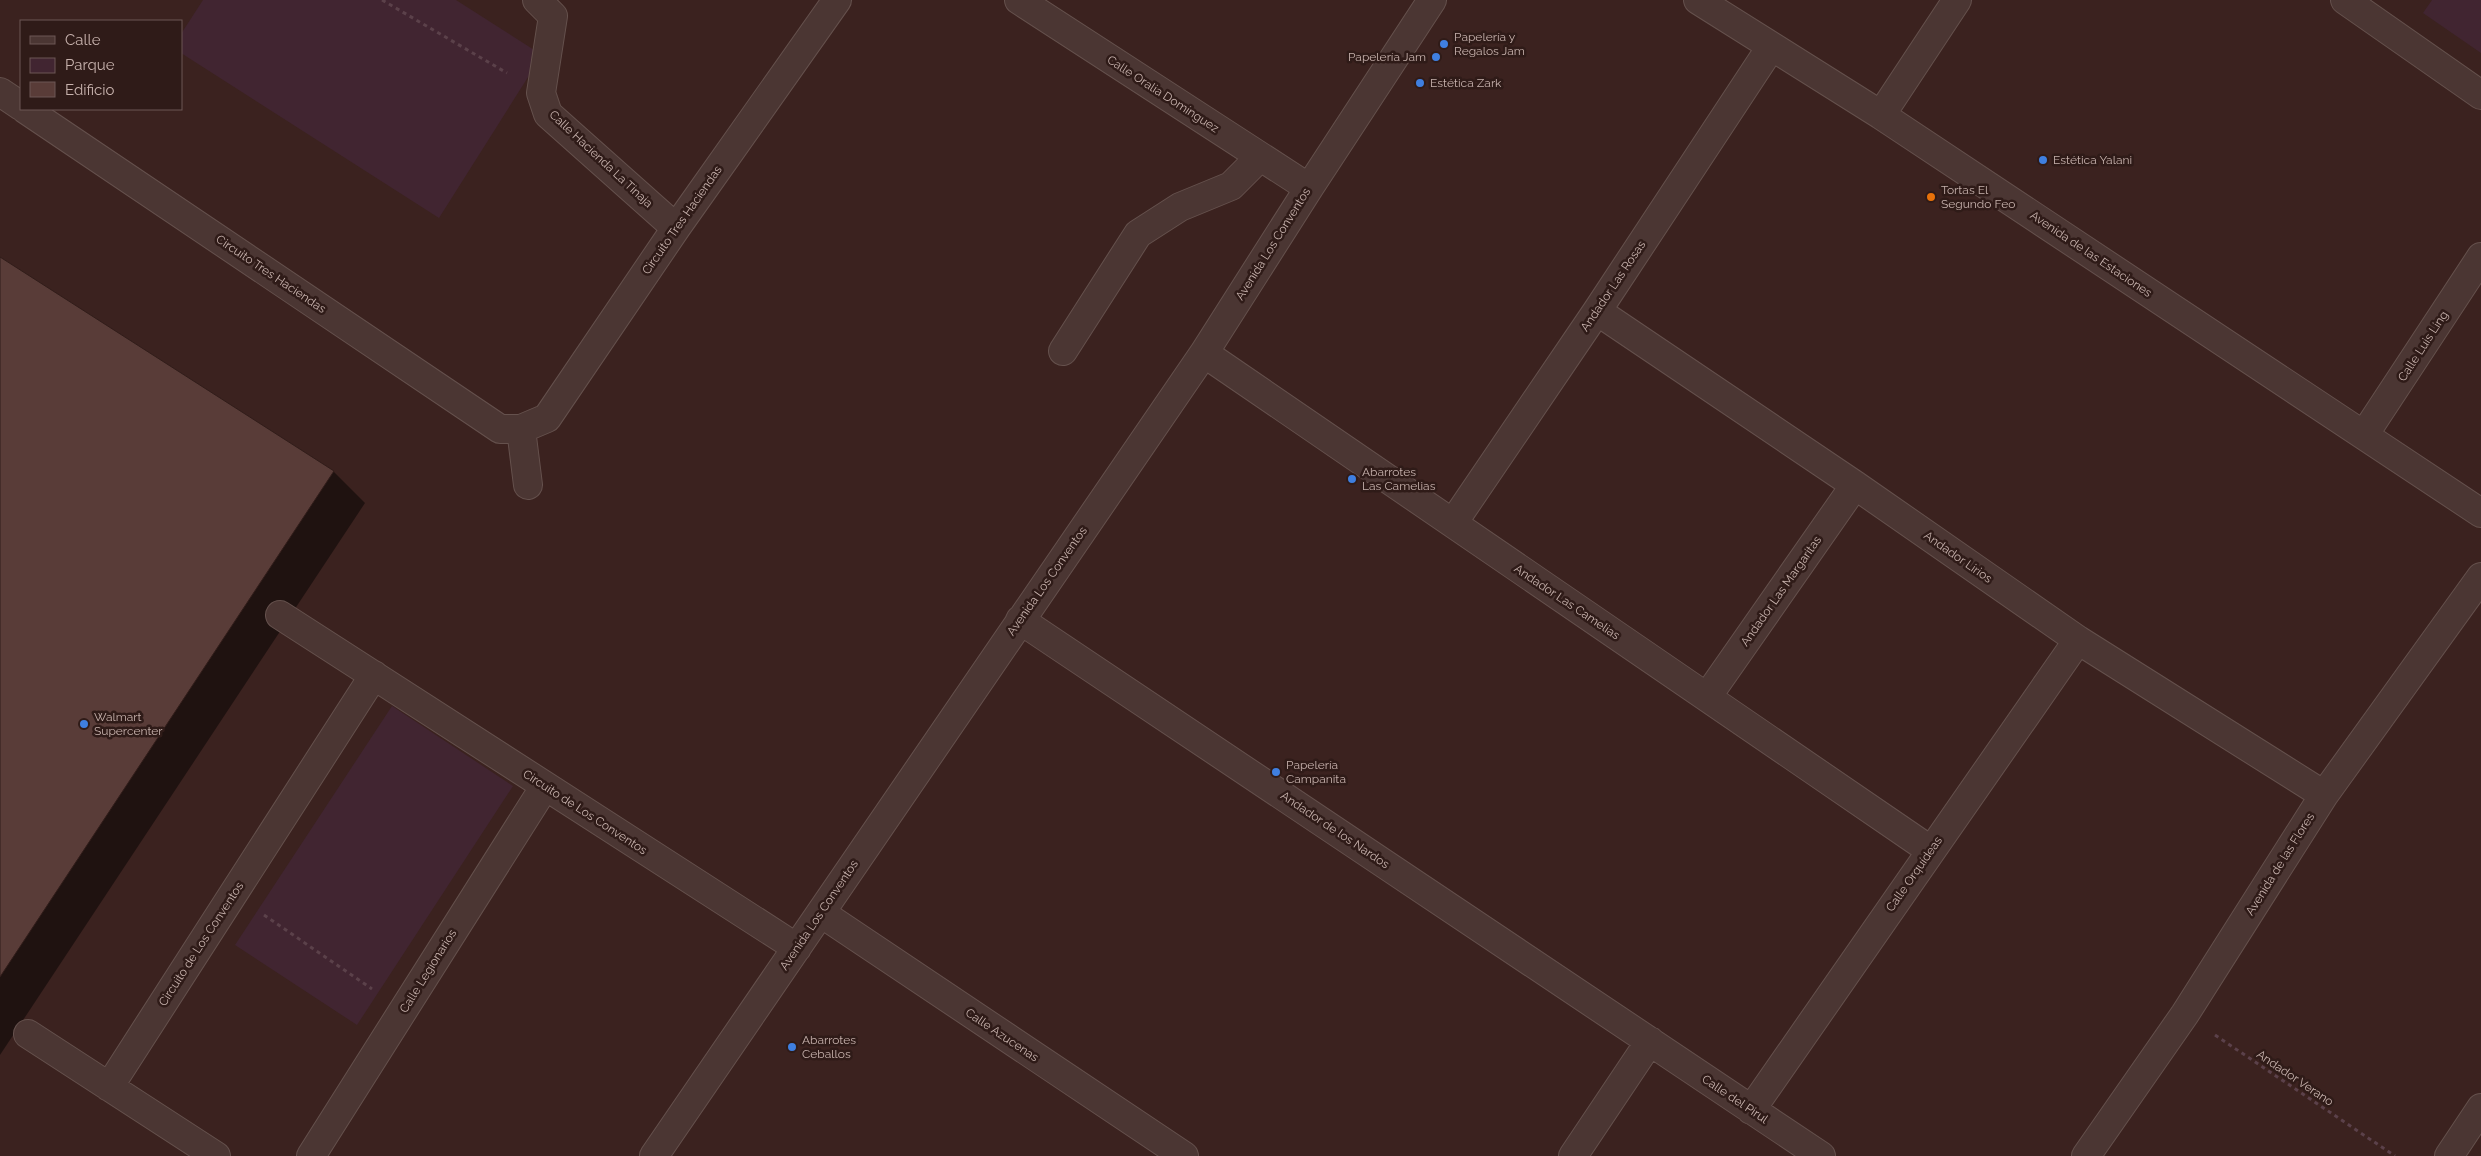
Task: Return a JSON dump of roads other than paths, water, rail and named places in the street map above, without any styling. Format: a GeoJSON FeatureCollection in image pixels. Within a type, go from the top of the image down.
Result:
{"type":"FeatureCollection","features":[{"type":"Feature","properties":{"kind":"street","name":"Calle Hacienda La Tinaja"},"geometry":{"type":"LineString","coordinates":[[538,0],[553,16],[540,93],[548,114],[676,228]]}},
{"type":"Feature","properties":{"kind":"street","name":"Circuito Tres Haciendas"},"geometry":{"type":"LineString","coordinates":[[26,110],[500,429],[521,429],[547,418],[676,228],[837,0]]}},
{"type":"Feature","properties":{"kind":"street","name":"Calle Oralia Domínguez"},"geometry":{"type":"LineString","coordinates":[[1019,0],[1308,188]]}},
{"type":"Feature","properties":{"kind":"street","name":"Avenida Los Conventos"},"geometry":{"type":"LineString","coordinates":[[654,1156],[1204,353],[1308,188],[1432,0]]}},
{"type":"Feature","properties":{"kind":"street","name":"Avenida de las Estaciones"},"geometry":{"type":"LineString","coordinates":[[1698,0],[1881,114],[2481,513]]}},
{"type":"Feature","properties":{"kind":"street"},"geometry":{"type":"LineString","coordinates":[[1881,114],[1957,0]]}},
{"type":"Feature","properties":{"kind":"street"},"geometry":{"type":"LineString","coordinates":[[2344,0],[2481,95]]}},
{"type":"Feature","properties":{"kind":"street","name":"Andador Las Rosas"},"geometry":{"type":"LineString","coordinates":[[1453,523],[1597,311],[1771,47]]}},
{"type":"Feature","properties":{"kind":"street"},"geometry":{"type":"LineString","coordinates":[[0,92],[20,105]]}},
{"type":"Feature","properties":{"kind":"street"},"geometry":{"type":"LineString","coordinates":[[1063,351],[1138,234],[1180,207],[1231,186],[1260,157]]}},
{"type":"Feature","properties":{"kind":"street","name":"Calle Luis Ling"},"geometry":{"type":"LineString","coordinates":[[2364,435],[2481,257]]}},
{"type":"Feature","properties":{"kind":"street","name":"Andador Lirios"},"geometry":{"type":"LineString","coordinates":[[1597,311],[1855,485],[2078,640],[2324,795]]}},
{"type":"Feature","properties":{"kind":"street","name":"Andador Las Camelias"},"geometry":{"type":"LineString","coordinates":[[1204,353],[1930,850]]}},
{"type":"Feature","properties":{"kind":"street"},"geometry":{"type":"LineString","coordinates":[[521,429],[528,485]]}},
{"type":"Feature","properties":{"kind":"street","name":"Andador Las Margaritas"},"geometry":{"type":"LineString","coordinates":[[1707,697],[1855,485]]}},
{"type":"Feature","properties":{"kind":"street","name":"Avenida de las Flores"},"geometry":{"type":"LineString","coordinates":[[2086,1156],[2185,1014],[2324,795],[2481,577]]}},
{"type":"Feature","properties":{"kind":"street","name":"Circuito de Los Conventos"},"geometry":{"type":"LineString","coordinates":[[280,615],[797,948]]}},
{"type":"Feature","properties":{"kind":"street","name":"Andador de los Nardos"},"geometry":{"type":"LineString","coordinates":[[1020,620],[1650,1041]]}},
{"type":"Feature","properties":{"kind":"street","name":"Calle Orquídeas"},"geometry":{"type":"LineString","coordinates":[[1751,1110],[1930,850],[2078,640]]}},
{"type":"Feature","properties":{"kind":"street","name":"Circuito de Los Conventos"},"geometry":{"type":"LineString","coordinates":[[109,1087],[374,675]]}},
{"type":"Feature","properties":{"kind":"street","name":"Calle Legionarios"},"geometry":{"type":"LineString","coordinates":[[311,1156],[545,786]]}},
{"type":"Feature","properties":{"kind":"street","name":"Calle Azucenas"},"geometry":{"type":"LineString","coordinates":[[821,913],[1184,1156]]}},
{"type":"Feature","properties":{"kind":"street"},"geometry":{"type":"LineString","coordinates":[[28,1034],[216,1156]]}},
{"type":"Feature","properties":{"kind":"street"},"geometry":{"type":"LineString","coordinates":[[1573,1156],[1650,1041]]}},
{"type":"Feature","properties":{"kind":"street","name":"Calle del Pirul"},"geometry":{"type":"LineString","coordinates":[[1650,1041],[1821,1156]]}},
{"type":"Feature","properties":{"kind":"street"},"geometry":{"type":"LineString","coordinates":[[2449,1156],[2481,1108]]}},
{"type":"Feature","properties":{"kind":"place","name":"Papelería y Regalos Jam"},"geometry":{"type":"Point","coordinates":[1444,44]}},
{"type":"Feature","properties":{"kind":"place","name":"Papelería Jam"},"geometry":{"type":"Point","coordinates":[1436,57]}},
{"type":"Feature","properties":{"kind":"place","name":"Estética Zark"},"geometry":{"type":"Point","coordinates":[1420,83]}},
{"type":"Feature","properties":{"kind":"place","name":"Estética Yalani"},"geometry":{"type":"Point","coordinates":[2043,160]}},
{"type":"Feature","properties":{"kind":"place","name":"Tortas El Segundo Feo"},"geometry":{"type":"Point","coordinates":[1931,197]}},
{"type":"Feature","properties":{"kind":"place","name":"Abarrotes Las Camelias"},"geometry":{"type":"Point","coordinates":[1352,479]}},
{"type":"Feature","properties":{"kind":"place","name":"Walmart Supercenter"},"geometry":{"type":"Point","coordinates":[84,724]}},
{"type":"Feature","properties":{"kind":"place","name":"Papelería Campanita"},"geometry":{"type":"Point","coordinates":[1276,772]}},
{"type":"Feature","properties":{"kind":"place","name":"Abarrotes Ceballos"},"geometry":{"type":"Point","coordinates":[792,1047]}}]}
